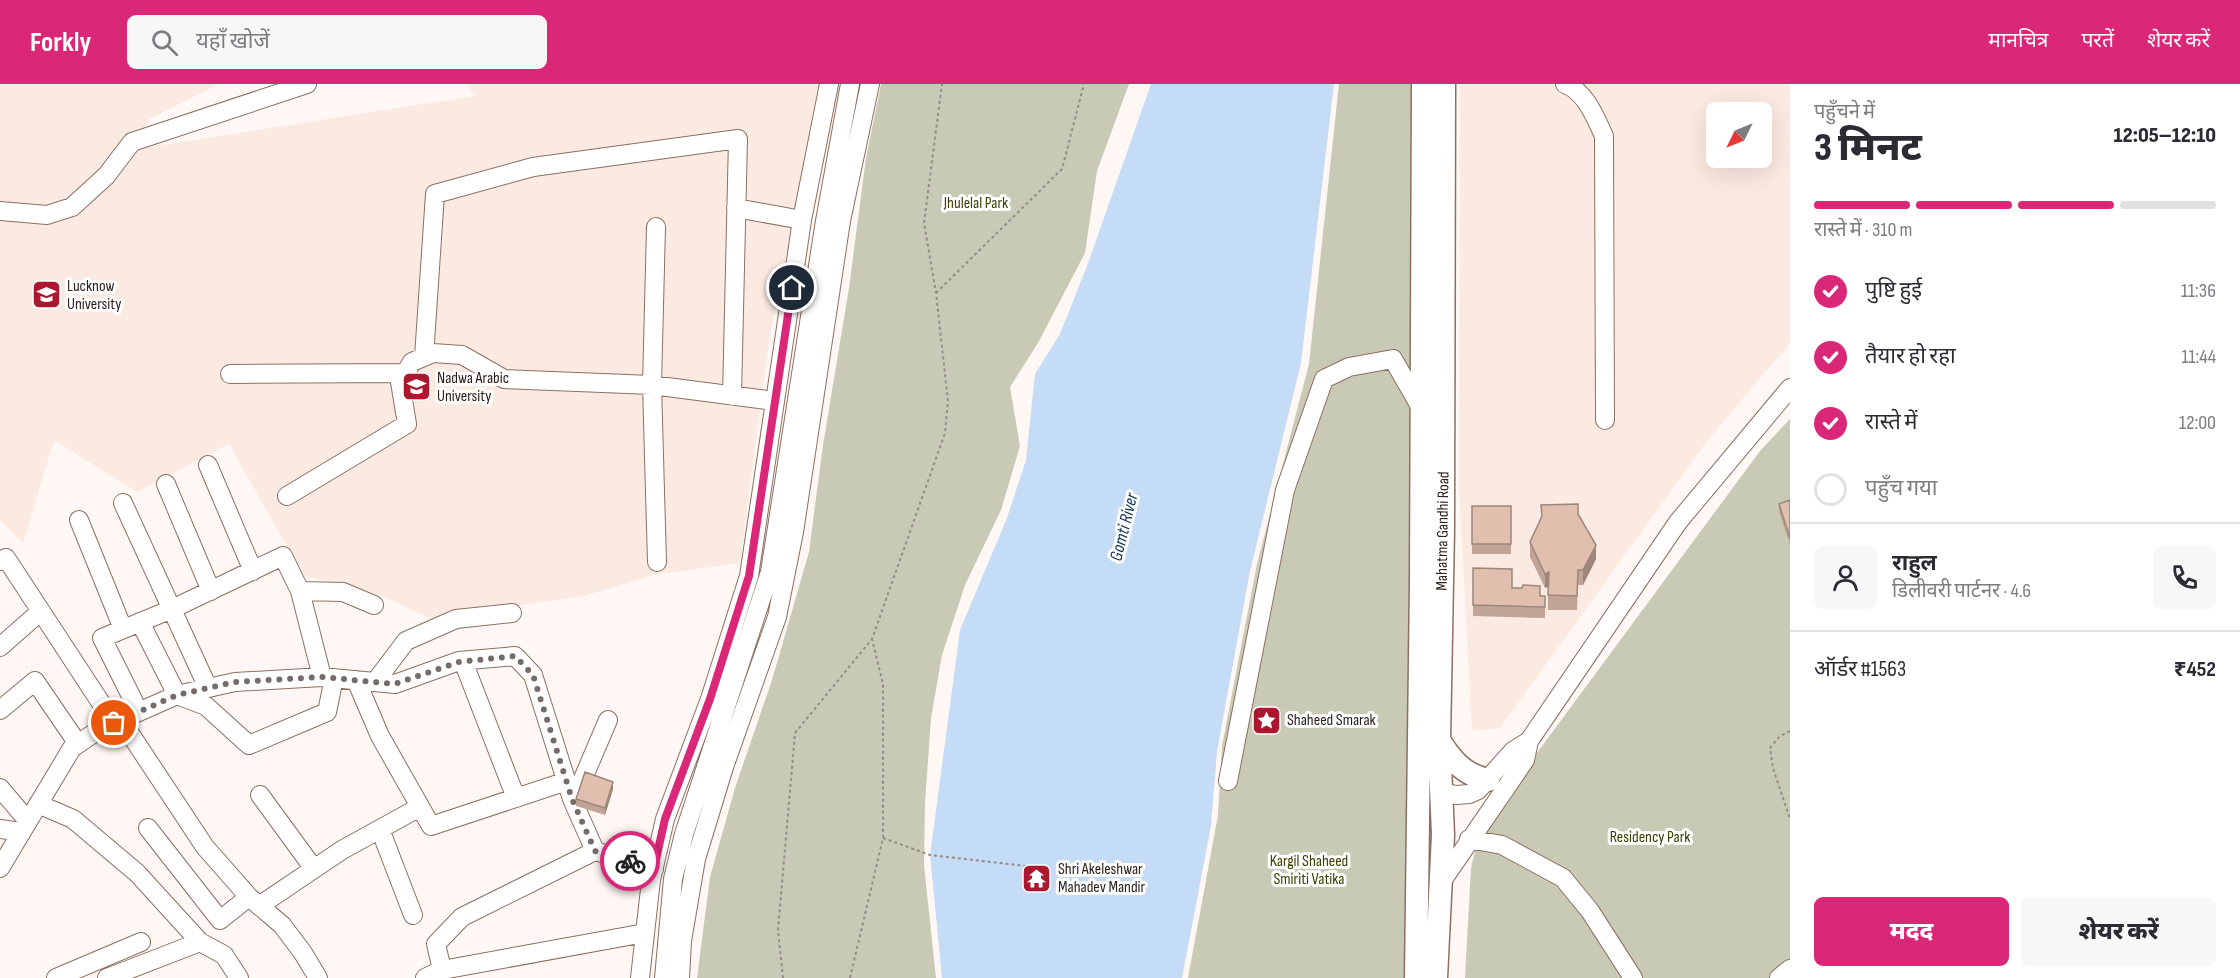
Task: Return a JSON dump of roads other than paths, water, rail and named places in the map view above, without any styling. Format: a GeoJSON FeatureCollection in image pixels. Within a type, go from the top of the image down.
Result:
{"type":"FeatureCollection","features":[{"type":"Feature","properties":{"kind":"main road","name":"Mahatma Gandhi Road"},"geometry":{"type":"LineString","coordinates":[[1416,978],[1423,84]]}},
{"type":"Feature","properties":{"kind":"main road","name":"Mahatma Gandhi Road"},"geometry":{"type":"LineString","coordinates":[[1436,978],[1442,881],[1439,740],[1443,529],[1444,84]]}},
{"type":"Feature","properties":{"kind":"main road"},"geometry":{"type":"LineString","coordinates":[[1439,740],[1456,764],[1466,772],[1488,780]]}},
{"type":"Feature","properties":{"kind":"street"},"geometry":{"type":"LineString","coordinates":[[0,211],[47,215],[72,207],[106,176],[132,142],[307,84]]}},
{"type":"Feature","properties":{"kind":"street"},"geometry":{"type":"LineString","coordinates":[[640,978],[651,880],[665,819],[710,699],[747,583],[802,220],[829,84]]}},
{"type":"Feature","properties":{"kind":"street"},"geometry":{"type":"LineString","coordinates":[[664,978],[673,879],[684,834],[770,573],[825,221],[850,84]]}},
{"type":"Feature","properties":{"kind":"street"},"geometry":{"type":"LineString","coordinates":[[680,978],[682,941],[696,859],[724,767],[777,617],[794,532],[840,221],[870,84]]}},
{"type":"Feature","properties":{"kind":"street"},"geometry":{"type":"LineString","coordinates":[[1565,84],[1576,88],[1593,113],[1604,136],[1605,420]]}},
{"type":"Feature","properties":{"kind":"street"},"geometry":{"type":"LineString","coordinates":[[424,357],[435,194],[533,167],[738,139],[732,396]]}},
{"type":"Feature","properties":{"kind":"street"},"geometry":{"type":"LineString","coordinates":[[736,208],[802,220]]}},
{"type":"Feature","properties":{"kind":"street"},"geometry":{"type":"LineString","coordinates":[[657,227],[652,385],[657,562]]}},
{"type":"Feature","properties":{"kind":"street"},"geometry":{"type":"LineString","coordinates":[[287,496],[407,424],[400,382],[412,363],[433,353],[462,356],[504,380],[652,385],[775,401]]}},
{"type":"Feature","properties":{"kind":"street"},"geometry":{"type":"LineString","coordinates":[[1228,780],[1285,490],[1324,379],[1348,367],[1393,359],[1421,408]]}},
{"type":"Feature","properties":{"kind":"street"},"geometry":{"type":"LineString","coordinates":[[230,374],[405,373]]}},
{"type":"Feature","properties":{"kind":"street"},"geometry":{"type":"LineString","coordinates":[[1442,881],[1525,760],[1529,741],[1678,522],[1790,388]]}},
{"type":"Feature","properties":{"kind":"street"},"geometry":{"type":"LineString","coordinates":[[208,465],[253,571]]}},
{"type":"Feature","properties":{"kind":"street"},"geometry":{"type":"LineString","coordinates":[[166,484],[211,591]]}},
{"type":"Feature","properties":{"kind":"street"},"geometry":{"type":"LineString","coordinates":[[123,503],[208,688]]}},
{"type":"Feature","properties":{"kind":"street"},"geometry":{"type":"LineString","coordinates":[[79,520],[132,626],[177,695],[206,706],[249,745],[327,712],[328,678],[300,591],[283,556],[172,609],[132,626],[102,638],[139,712]]}},
{"type":"Feature","properties":{"kind":"street"},"geometry":{"type":"LineString","coordinates":[[0,561],[6,558],[205,847],[254,902],[282,925],[318,978]]}},
{"type":"Feature","properties":{"kind":"street"},"geometry":{"type":"LineString","coordinates":[[300,591],[344,592],[374,605]]}},
{"type":"Feature","properties":{"kind":"street"},"geometry":{"type":"LineString","coordinates":[[0,647],[41,611]]}},
{"type":"Feature","properties":{"kind":"street"},"geometry":{"type":"LineString","coordinates":[[365,681],[406,641],[456,619],[512,613]]}},
{"type":"Feature","properties":{"kind":"street"},"geometry":{"type":"LineString","coordinates":[[0,868],[72,747],[100,729],[177,695],[235,682],[328,678],[395,684],[463,661],[515,656],[533,675],[572,799],[595,851]]}},
{"type":"Feature","properties":{"kind":"street"},"geometry":{"type":"LineString","coordinates":[[463,661],[516,798]]}},
{"type":"Feature","properties":{"kind":"street"},"geometry":{"type":"LineString","coordinates":[[0,710],[35,681],[78,744]]}},
{"type":"Feature","properties":{"kind":"street"},"geometry":{"type":"LineString","coordinates":[[365,681],[380,736],[431,826],[567,781]]}},
{"type":"Feature","properties":{"kind":"street"},"geometry":{"type":"LineString","coordinates":[[572,799],[579,788],[608,720]]}},
{"type":"Feature","properties":{"kind":"street"},"geometry":{"type":"LineString","coordinates":[[1441,793],[1457,795],[1469,794],[1478,790],[1513,751],[1529,741]]}},
{"type":"Feature","properties":{"kind":"street"},"geometry":{"type":"LineString","coordinates":[[0,788],[24,827]]}},
{"type":"Feature","properties":{"kind":"street"},"geometry":{"type":"LineString","coordinates":[[260,795],[314,869]]}},
{"type":"Feature","properties":{"kind":"street"},"geometry":{"type":"LineString","coordinates":[[38,804],[72,819],[136,873],[200,942],[224,955],[239,978]]}},
{"type":"Feature","properties":{"kind":"street"},"geometry":{"type":"LineString","coordinates":[[148,828],[220,920],[314,869],[342,850],[420,807]]}},
{"type":"Feature","properties":{"kind":"street"},"geometry":{"type":"LineString","coordinates":[[0,829],[24,827]]}},
{"type":"Feature","properties":{"kind":"street"},"geometry":{"type":"LineString","coordinates":[[380,829],[412,915]]}},
{"type":"Feature","properties":{"kind":"street"},"geometry":{"type":"LineString","coordinates":[[1469,839],[1502,845],[1563,878],[1590,911],[1633,978]]}},
{"type":"Feature","properties":{"kind":"street"},"geometry":{"type":"LineString","coordinates":[[442,970],[436,944],[462,917],[595,851],[654,868]]}},
{"type":"Feature","properties":{"kind":"street"},"geometry":{"type":"LineString","coordinates":[[425,978],[442,970],[645,933]]}},
{"type":"Feature","properties":{"kind":"street"},"geometry":{"type":"LineString","coordinates":[[56,978],[141,942]]}},
{"type":"Feature","properties":{"kind":"street"},"geometry":{"type":"LineString","coordinates":[[107,978],[200,942]]}},
{"type":"Feature","properties":{"kind":"street"},"geometry":{"type":"LineString","coordinates":[[1779,978],[1790,969]]}},
{"type":"Feature","properties":{"kind":"water","name":"Gomti River"},"geometry":{"type":"Polygon","coordinates":[[[1151,84],[1334,84],[1301,363],[1250,571],[1217,751],[1211,826],[1182,978],[942,978],[930,855],[960,630],[1007,518],[1026,460],[1035,374],[1060,334],[1087,266],[1151,84]]]}},
{"type":"Feature","properties":{"kind":"place","name":"Lucknow University"},"geometry":{"type":"Point","coordinates":[46,295]}},
{"type":"Feature","properties":{"kind":"place","name":"Nadwa Arabic University"},"geometry":{"type":"Point","coordinates":[416,387]}},
{"type":"Feature","properties":{"kind":"place","name":"Shaheed Smarak"},"geometry":{"type":"Point","coordinates":[1266,720]}},
{"type":"Feature","properties":{"kind":"place","name":"Shri Akeleshwar Mahadev Mandir"},"geometry":{"type":"Point","coordinates":[1037,878]}},
{"type":"Feature","properties":{"kind":"park label","name":"Jhulelal Park"},"geometry":{"type":"Point","coordinates":[976,203]}},
{"type":"Feature","properties":{"kind":"park label","name":"Residency Park"},"geometry":{"type":"Point","coordinates":[1650,837]}},
{"type":"Feature","properties":{"kind":"park label","name":"Kargil Shaheed Smiriti Vatika"},"geometry":{"type":"Point","coordinates":[1309,870]}}]}
